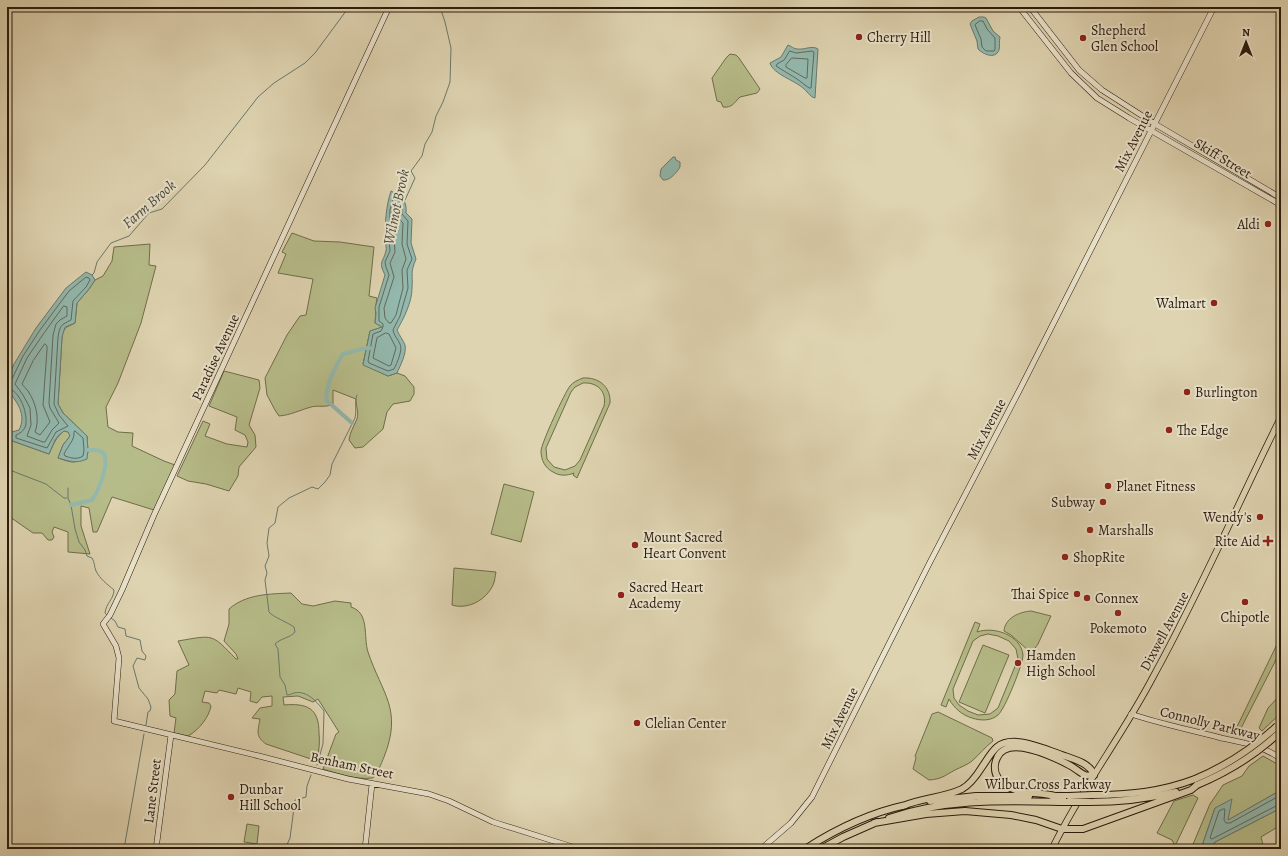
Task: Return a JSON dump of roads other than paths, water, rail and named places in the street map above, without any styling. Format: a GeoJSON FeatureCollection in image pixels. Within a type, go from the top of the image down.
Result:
{"type":"FeatureCollection","features":[{"type":"Feature","properties":{"kind":"highway","name":"Wilbur Cross Parkway"},"geometry":{"type":"LineString","coordinates":[[821,849],[874,823],[904,813],[946,804],[1142,793],[1196,782],[1237,758],[1256,744],[1279,723]]}},
{"type":"Feature","properties":{"kind":"highway","name":"Wilbur Cross Parkway"},"geometry":{"type":"LineString","coordinates":[[805,849],[846,826],[868,816],[903,806],[946,798],[976,796],[1055,796],[1089,802],[1130,801],[1152,798],[1196,782],[1218,776],[1257,752],[1281,731]]}},
{"type":"Feature","properties":{"kind":"highway"},"geometry":{"type":"LineString","coordinates":[[903,806],[913,801],[952,792],[962,788],[976,777],[991,753],[998,746],[1006,742],[1027,744],[1066,756],[1090,767],[1094,775],[1086,775],[1055,758],[1023,748],[1008,748],[998,756],[995,765],[996,775],[1001,782],[1010,788],[1022,792],[1046,793],[1055,796]]}},
{"type":"Feature","properties":{"kind":"highway"},"geometry":{"type":"LineString","coordinates":[[874,823],[926,814],[965,811],[1011,815],[1036,820],[1062,829],[1083,829],[1090,828],[1191,790],[1196,782]]}},
{"type":"Feature","properties":{"kind":"main road","name":"Dixwell Avenue"},"geometry":{"type":"LineString","coordinates":[[1052,849],[1094,775],[1132,714],[1184,620],[1281,417]]}},
{"type":"Feature","properties":{"kind":"street","name":"Paradise Avenue"},"geometry":{"type":"LineString","coordinates":[[114,721],[119,658],[116,646],[103,624],[110,615],[122,590],[156,512],[389,7]]}},
{"type":"Feature","properties":{"kind":"street","name":"Skiff Street"},"geometry":{"type":"LineString","coordinates":[[1020,7],[1077,80],[1097,98],[1129,118],[1281,205]]}},
{"type":"Feature","properties":{"kind":"street","name":"Skiff Street"},"geometry":{"type":"LineString","coordinates":[[1030,7],[1079,70],[1102,90],[1155,124],[1281,198]]}},
{"type":"Feature","properties":{"kind":"street","name":"Mix Avenue"},"geometry":{"type":"LineString","coordinates":[[761,849],[800,814],[812,797],[929,564],[1018,393],[1214,7]]}},
{"type":"Feature","properties":{"kind":"street"},"geometry":{"type":"LineString","coordinates":[[1042,37],[1049,32]]}},
{"type":"Feature","properties":{"kind":"street"},"geometry":{"type":"LineString","coordinates":[[1097,98],[1102,90]]}},
{"type":"Feature","properties":{"kind":"street","name":"Connolly Parkway"},"geometry":{"type":"LineString","coordinates":[[1132,714],[1153,721],[1244,743],[1264,750],[1281,759]]}},
{"type":"Feature","properties":{"kind":"street","name":"Benham Street"},"geometry":{"type":"LineString","coordinates":[[114,721],[275,759],[348,779],[429,794],[449,801],[494,822],[579,849]]}},
{"type":"Feature","properties":{"kind":"street","name":"Lane Street"},"geometry":{"type":"LineString","coordinates":[[156,849],[171,735]]}},
{"type":"Feature","properties":{"kind":"street"},"geometry":{"type":"LineString","coordinates":[[365,849],[374,784]]}},
{"type":"Feature","properties":{"kind":"water"},"geometry":{"type":"Polygon","coordinates":[[[979,17],[986,18],[993,31],[1000,37],[999,50],[995,55],[983,53],[978,49],[977,41],[970,24],[979,17]]]}},
{"type":"Feature","properties":{"kind":"water"},"geometry":{"type":"Polygon","coordinates":[[[788,45],[796,49],[813,47],[818,49],[815,98],[799,85],[779,74],[772,67],[770,63],[781,57],[788,45]]]}},
{"type":"Feature","properties":{"kind":"water"},"geometry":{"type":"Polygon","coordinates":[[[673,157],[680,162],[680,167],[671,178],[663,180],[660,176],[661,169],[673,157]]]}},
{"type":"Feature","properties":{"kind":"water"},"geometry":{"type":"Polygon","coordinates":[[[391,191],[403,199],[406,205],[406,213],[412,219],[411,243],[416,259],[412,271],[411,299],[397,330],[405,345],[404,356],[397,373],[388,376],[363,365],[370,331],[382,327],[375,323],[375,308],[385,275],[381,264],[386,250],[386,221],[391,191]]]}},
{"type":"Feature","properties":{"kind":"water"},"geometry":{"type":"Polygon","coordinates":[[[86,272],[92,275],[95,280],[77,303],[75,323],[65,327],[62,337],[58,404],[63,413],[87,436],[87,459],[72,462],[58,458],[63,445],[70,436],[68,432],[64,431],[59,435],[55,440],[49,454],[7,439],[8,433],[19,430],[22,419],[20,408],[7,390],[7,381],[14,364],[36,328],[66,288],[86,272]]]}},
{"type":"Feature","properties":{"kind":"water"},"geometry":{"type":"Polygon","coordinates":[[[1281,791],[1281,808],[1215,842],[1210,849],[1201,849],[1215,808],[1232,799],[1228,820],[1281,791]]]}},
{"type":"Feature","properties":{"kind":"waterway","name":"Farm Brook"},"geometry":{"type":"LineString","coordinates":[[92,275],[97,262],[111,243],[129,236],[149,213],[162,209],[205,165],[258,97],[274,83],[305,63],[315,53],[349,7]]}},
{"type":"Feature","properties":{"kind":"waterway","name":"Wilmot Brook"},"geometry":{"type":"LineString","coordinates":[[405,200],[415,178],[411,171],[422,156],[425,144],[432,132],[436,116],[450,82],[451,48],[440,7]]}},
{"type":"Feature","properties":{"kind":"waterway"},"geometry":{"type":"LineString","coordinates":[[352,423],[326,400],[329,382],[343,354],[370,348]]}},
{"type":"Feature","properties":{"kind":"waterway","name":"Wilmot Brook"},"geometry":{"type":"LineString","coordinates":[[317,765],[323,744],[324,711],[315,701],[303,693],[287,695],[285,685],[280,677],[278,649],[275,644],[280,640],[291,636],[295,632],[294,627],[269,612],[265,580],[267,573],[265,566],[269,556],[267,543],[269,528],[275,523],[278,507],[289,498],[312,487],[318,489],[330,475],[332,464],[355,418],[357,395]]}},
{"type":"Feature","properties":{"kind":"waterway"},"geometry":{"type":"LineString","coordinates":[[71,505],[92,500],[103,476],[106,463],[103,453],[98,450],[88,450]]}},
{"type":"Feature","properties":{"kind":"waterway"},"geometry":{"type":"LineString","coordinates":[[7,469],[46,484],[64,498],[67,498]]}},
{"type":"Feature","properties":{"kind":"waterway","name":"Farm Brook"},"geometry":{"type":"LineString","coordinates":[[68,488],[68,498],[71,505],[79,542],[85,550],[87,556],[92,558],[94,561],[96,571],[114,590],[113,596],[105,613],[107,615]]}},
{"type":"Feature","properties":{"kind":"waterway"},"geometry":{"type":"LineString","coordinates":[[111,618],[115,621],[118,627],[125,629],[126,636],[140,640],[142,651],[146,656],[145,660],[137,658],[133,666],[139,688],[148,699],[151,707],[150,711],[148,712],[146,725]]}},
{"type":"Feature","properties":{"kind":"waterway"},"geometry":{"type":"LineString","coordinates":[[124,849],[144,734]]}},
{"type":"Feature","properties":{"kind":"waterway","name":"Wilmot Brook"},"geometry":{"type":"LineString","coordinates":[[285,849],[290,838],[295,800],[306,797],[307,786],[311,775]]}},
{"type":"Feature","properties":{"kind":"place","name":"Cherry Hill"},"geometry":{"type":"Point","coordinates":[859,37]}},
{"type":"Feature","properties":{"kind":"place","name":"Shepherd Glen School"},"geometry":{"type":"Point","coordinates":[1083,38]}},
{"type":"Feature","properties":{"kind":"place","name":"Aldi"},"geometry":{"type":"Point","coordinates":[1268,224]}},
{"type":"Feature","properties":{"kind":"place","name":"Walmart"},"geometry":{"type":"Point","coordinates":[1214,303]}},
{"type":"Feature","properties":{"kind":"place","name":"Burlington"},"geometry":{"type":"Point","coordinates":[1187,392]}},
{"type":"Feature","properties":{"kind":"place","name":"The Edge"},"geometry":{"type":"Point","coordinates":[1169,430]}},
{"type":"Feature","properties":{"kind":"place","name":"Planet Fitness"},"geometry":{"type":"Point","coordinates":[1108,486]}},
{"type":"Feature","properties":{"kind":"place","name":"Subway"},"geometry":{"type":"Point","coordinates":[1103,502]}},
{"type":"Feature","properties":{"kind":"place","name":"Wendy's"},"geometry":{"type":"Point","coordinates":[1260,517]}},
{"type":"Feature","properties":{"kind":"place","name":"Marshalls"},"geometry":{"type":"Point","coordinates":[1090,530]}},
{"type":"Feature","properties":{"kind":"place","name":"Rite Aid"},"geometry":{"type":"Point","coordinates":[1268,541]}},
{"type":"Feature","properties":{"kind":"place","name":"Mount Sacred Heart Convent"},"geometry":{"type":"Point","coordinates":[635,545]}},
{"type":"Feature","properties":{"kind":"place","name":"ShopRite"},"geometry":{"type":"Point","coordinates":[1065,557]}},
{"type":"Feature","properties":{"kind":"place","name":"Thai Spice"},"geometry":{"type":"Point","coordinates":[1077,594]}},
{"type":"Feature","properties":{"kind":"place","name":"Sacred Heart Academy"},"geometry":{"type":"Point","coordinates":[621,595]}},
{"type":"Feature","properties":{"kind":"place","name":"Connex"},"geometry":{"type":"Point","coordinates":[1087,598]}},
{"type":"Feature","properties":{"kind":"place","name":"Chipotle"},"geometry":{"type":"Point","coordinates":[1245,602]}},
{"type":"Feature","properties":{"kind":"place","name":"Pokemoto"},"geometry":{"type":"Point","coordinates":[1118,613]}},
{"type":"Feature","properties":{"kind":"place","name":"Hamden High School"},"geometry":{"type":"Point","coordinates":[1018,663]}},
{"type":"Feature","properties":{"kind":"place","name":"Clelian Center"},"geometry":{"type":"Point","coordinates":[637,723]}},
{"type":"Feature","properties":{"kind":"place","name":"Dunbar Hill School"},"geometry":{"type":"Point","coordinates":[231,797]}}]}
